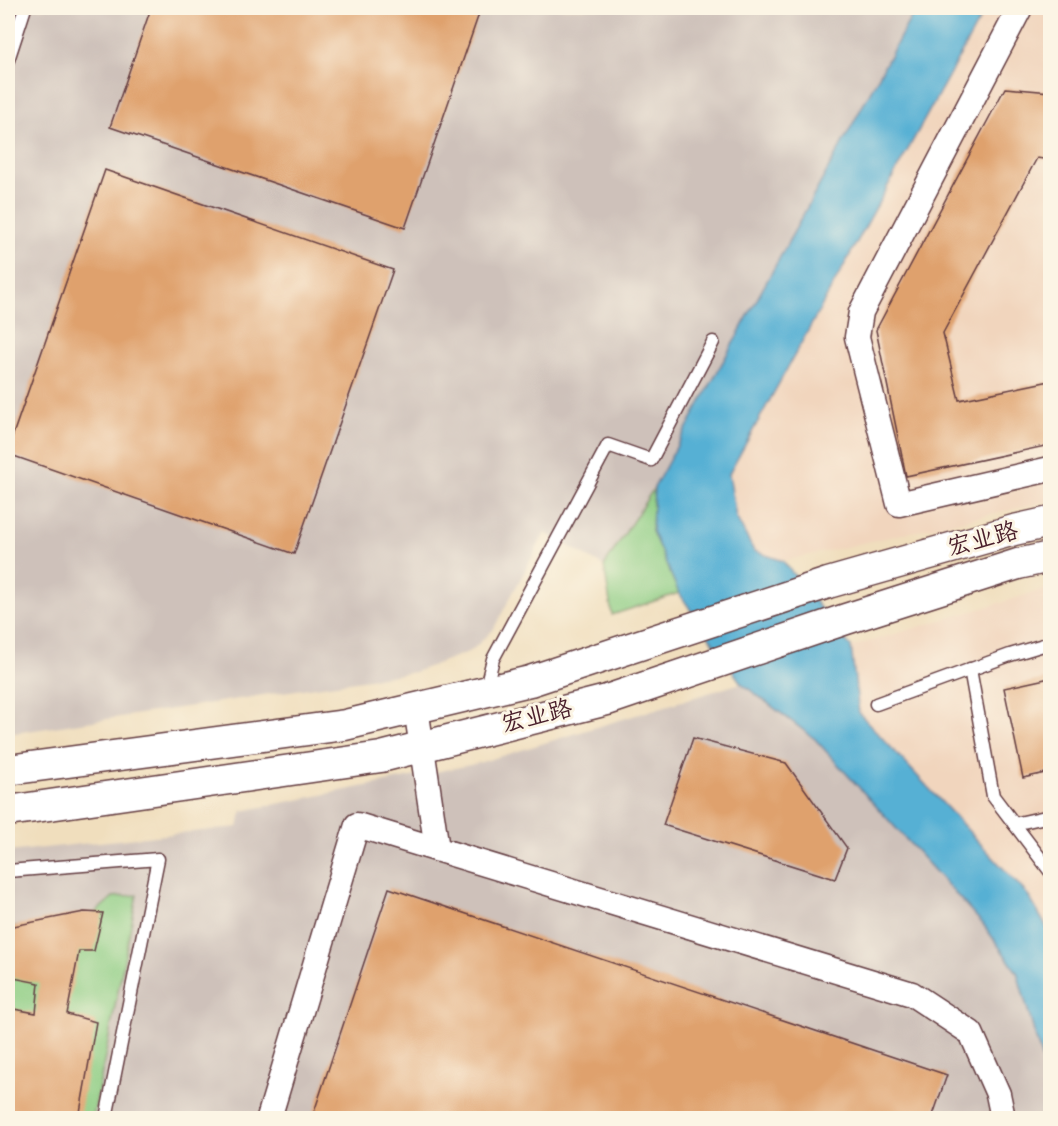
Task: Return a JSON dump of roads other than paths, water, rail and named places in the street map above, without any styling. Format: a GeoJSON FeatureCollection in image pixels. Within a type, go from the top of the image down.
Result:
{"type":"FeatureCollection","features":[{"type":"Feature","properties":{"kind":"street"},"geometry":{"type":"LineString","coordinates":[[1020,8],[861,312],[857,337],[899,504],[1050,469]]}},
{"type":"Feature","properties":{"kind":"street","name":"宏业路"},"geometry":{"type":"LineString","coordinates":[[8,770],[345,725],[485,692],[530,681],[828,583],[1014,530],[1050,522]]}},
{"type":"Feature","properties":{"kind":"street","name":"宏业路"},"geometry":{"type":"LineString","coordinates":[[8,811],[381,757],[607,700],[846,619],[1017,564],[1050,557]]}},
{"type":"Feature","properties":{"kind":"street"},"geometry":{"type":"LineString","coordinates":[[416,708],[437,849]]}},
{"type":"Feature","properties":{"kind":"street"},"geometry":{"type":"LineString","coordinates":[[269,1119],[357,825],[912,994],[971,1033],[998,1094],[1003,1119]]}},
{"type":"Feature","properties":{"kind":"lane"},"geometry":{"type":"LineString","coordinates":[[8,60],[25,8]]}},
{"type":"Feature","properties":{"kind":"lane"},"geometry":{"type":"LineString","coordinates":[[485,692],[494,659],[608,445],[651,460],[713,342]]}},
{"type":"Feature","properties":{"kind":"lane"},"geometry":{"type":"LineString","coordinates":[[876,704],[970,669],[1050,643]]}},
{"type":"Feature","properties":{"kind":"lane"},"geometry":{"type":"LineString","coordinates":[[970,669],[993,796],[1050,871]]}},
{"type":"Feature","properties":{"kind":"lane"},"geometry":{"type":"LineString","coordinates":[[1014,824],[1050,816]]}},
{"type":"Feature","properties":{"kind":"lane"},"geometry":{"type":"LineString","coordinates":[[8,871],[158,859],[106,1119]]}},
{"type":"Feature","properties":{"kind":"water"},"geometry":{"type":"Polygon","coordinates":[[[916,8],[986,8],[729,474],[736,517],[754,551],[783,561],[851,647],[859,713],[1028,895],[1050,933],[1050,1088],[1017,972],[983,924],[815,739],[741,683],[679,593],[652,531],[654,488],[916,8]]]}}]}
